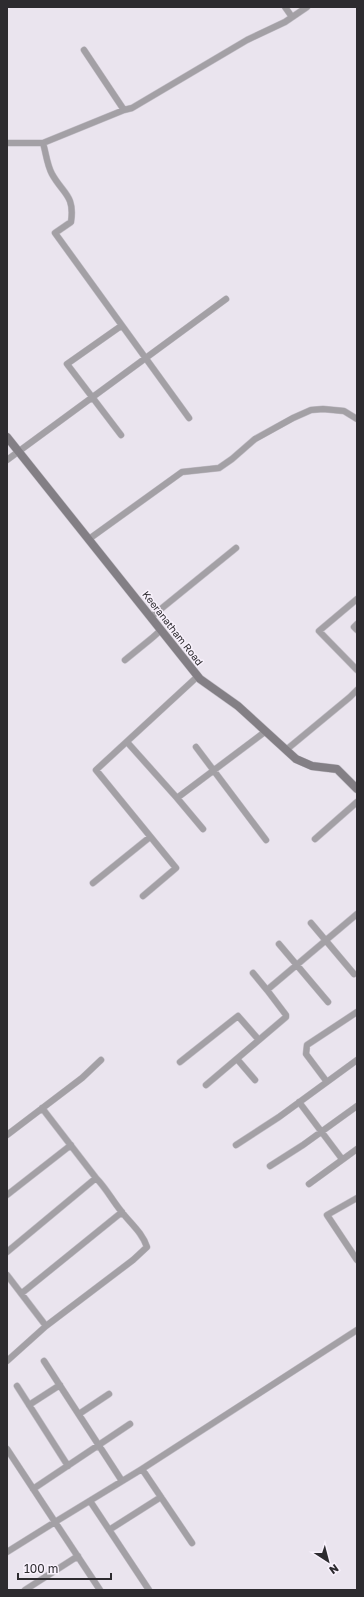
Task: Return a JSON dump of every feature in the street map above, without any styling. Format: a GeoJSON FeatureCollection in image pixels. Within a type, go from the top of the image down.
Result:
{"type":"FeatureCollection","features":[{"type":"Feature","properties":{"kind":"street"},"geometry":{"type":"LineString","coordinates":[[285,7],[292,17]]}},
{"type":"Feature","properties":{"kind":"street"},"geometry":{"type":"LineString","coordinates":[[7,142],[43,143],[132,108],[247,40],[292,17],[307,7]]}},
{"type":"Feature","properties":{"kind":"street"},"geometry":{"type":"LineString","coordinates":[[84,50],[124,110]]}},
{"type":"Feature","properties":{"kind":"street"},"geometry":{"type":"LineString","coordinates":[[43,143],[52,173],[69,197],[72,214],[71,222],[55,233],[189,418]]}},
{"type":"Feature","properties":{"kind":"street"},"geometry":{"type":"LineString","coordinates":[[7,460],[226,299]]}},
{"type":"Feature","properties":{"kind":"street"},"geometry":{"type":"LineString","coordinates":[[121,435],[66,364],[122,326]]}},
{"type":"Feature","properties":{"kind":"street"},"geometry":{"type":"LineString","coordinates":[[89,539],[182,472],[219,468],[255,439],[293,418],[311,410],[323,409],[344,411],[357,418]]}},
{"type":"Feature","properties":{"kind":"street","name":"Keeranatham Road"},"geometry":{"type":"LineString","coordinates":[[7,436],[198,676],[238,706],[296,759],[312,766],[337,769],[357,789]]}},
{"type":"Feature","properties":{"kind":"street"},"geometry":{"type":"LineString","coordinates":[[151,618],[236,548]]}},
{"type":"Feature","properties":{"kind":"street"},"geometry":{"type":"LineString","coordinates":[[357,600],[319,631],[357,670]]}},
{"type":"Feature","properties":{"kind":"street"},"geometry":{"type":"LineString","coordinates":[[357,624],[354,627],[357,630]]}},
{"type":"Feature","properties":{"kind":"street"},"geometry":{"type":"LineString","coordinates":[[125,660],[161,630]]}},
{"type":"Feature","properties":{"kind":"street"},"geometry":{"type":"LineString","coordinates":[[143,896],[176,868],[96,770],[198,676]]}},
{"type":"Feature","properties":{"kind":"street"},"geometry":{"type":"LineString","coordinates":[[286,750],[357,690]]}},
{"type":"Feature","properties":{"kind":"street"},"geometry":{"type":"LineString","coordinates":[[176,798],[266,731]]}},
{"type":"Feature","properties":{"kind":"street"},"geometry":{"type":"LineString","coordinates":[[127,742],[203,829]]}},
{"type":"Feature","properties":{"kind":"street"},"geometry":{"type":"LineString","coordinates":[[196,747],[266,840]]}},
{"type":"Feature","properties":{"kind":"street"},"geometry":{"type":"LineString","coordinates":[[315,839],[357,802]]}},
{"type":"Feature","properties":{"kind":"street"},"geometry":{"type":"LineString","coordinates":[[93,884],[150,837]]}},
{"type":"Feature","properties":{"kind":"street"},"geometry":{"type":"LineString","coordinates":[[267,990],[357,914]]}},
{"type":"Feature","properties":{"kind":"street"},"geometry":{"type":"LineString","coordinates":[[311,923],[354,974]]}},
{"type":"Feature","properties":{"kind":"street"},"geometry":{"type":"LineString","coordinates":[[279,944],[328,1002]]}},
{"type":"Feature","properties":{"kind":"street"},"geometry":{"type":"LineString","coordinates":[[206,1085],[286,1015],[253,973]]}},
{"type":"Feature","properties":{"kind":"street"},"geometry":{"type":"LineString","coordinates":[[327,1082],[306,1054],[305,1050],[307,1045],[357,1012]]}},
{"type":"Feature","properties":{"kind":"street"},"geometry":{"type":"LineString","coordinates":[[180,1062],[238,1016],[259,1040]]}},
{"type":"Feature","properties":{"kind":"street"},"geometry":{"type":"LineString","coordinates":[[237,1059],[255,1080]]}},
{"type":"Feature","properties":{"kind":"street"},"geometry":{"type":"LineString","coordinates":[[7,1134],[82,1078],[101,1060]]}},
{"type":"Feature","properties":{"kind":"street"},"geometry":{"type":"LineString","coordinates":[[236,1145],[357,1060]]}},
{"type":"Feature","properties":{"kind":"street"},"geometry":{"type":"LineString","coordinates":[[299,1102],[322,1131],[342,1160]]}},
{"type":"Feature","properties":{"kind":"street"},"geometry":{"type":"LineString","coordinates":[[270,1166],[357,1106]]}},
{"type":"Feature","properties":{"kind":"street"},"geometry":{"type":"LineString","coordinates":[[7,1362],[46,1326],[133,1260],[147,1247],[145,1239],[122,1212],[103,1185],[42,1108]]}},
{"type":"Feature","properties":{"kind":"street"},"geometry":{"type":"LineString","coordinates":[[7,1195],[71,1145]]}},
{"type":"Feature","properties":{"kind":"street"},"geometry":{"type":"LineString","coordinates":[[309,1184],[357,1149]]}},
{"type":"Feature","properties":{"kind":"street"},"geometry":{"type":"LineString","coordinates":[[7,1252],[96,1178]]}},
{"type":"Feature","properties":{"kind":"street"},"geometry":{"type":"LineString","coordinates":[[357,1198],[327,1215],[357,1260]]}},
{"type":"Feature","properties":{"kind":"street"},"geometry":{"type":"LineString","coordinates":[[22,1293],[122,1212]]}},
{"type":"Feature","properties":{"kind":"street"},"geometry":{"type":"LineString","coordinates":[[7,1275],[46,1326]]}},
{"type":"Feature","properties":{"kind":"street"},"geometry":{"type":"LineString","coordinates":[[7,1552],[122,1481],[357,1330]]}},
{"type":"Feature","properties":{"kind":"street"},"geometry":{"type":"LineString","coordinates":[[44,1361],[122,1481]]}},
{"type":"Feature","properties":{"kind":"street"},"geometry":{"type":"LineString","coordinates":[[29,1405],[60,1385]]}},
{"type":"Feature","properties":{"kind":"street"},"geometry":{"type":"LineString","coordinates":[[17,1386],[68,1466]]}},
{"type":"Feature","properties":{"kind":"street"},"geometry":{"type":"LineString","coordinates":[[79,1414],[110,1394]]}},
{"type":"Feature","properties":{"kind":"street"},"geometry":{"type":"LineString","coordinates":[[33,1489],[130,1424]]}},
{"type":"Feature","properties":{"kind":"street"},"geometry":{"type":"LineString","coordinates":[[7,1449],[78,1556],[97,1589]]}},
{"type":"Feature","properties":{"kind":"street"},"geometry":{"type":"LineString","coordinates":[[142,1468],[192,1543]]}},
{"type":"Feature","properties":{"kind":"street"},"geometry":{"type":"LineString","coordinates":[[109,1530],[162,1497]]}},
{"type":"Feature","properties":{"kind":"street"},"geometry":{"type":"LineString","coordinates":[[90,1501],[148,1590]]}},
{"type":"Feature","properties":{"kind":"street"},"geometry":{"type":"LineString","coordinates":[[25,1590],[78,1556]]}}]}
